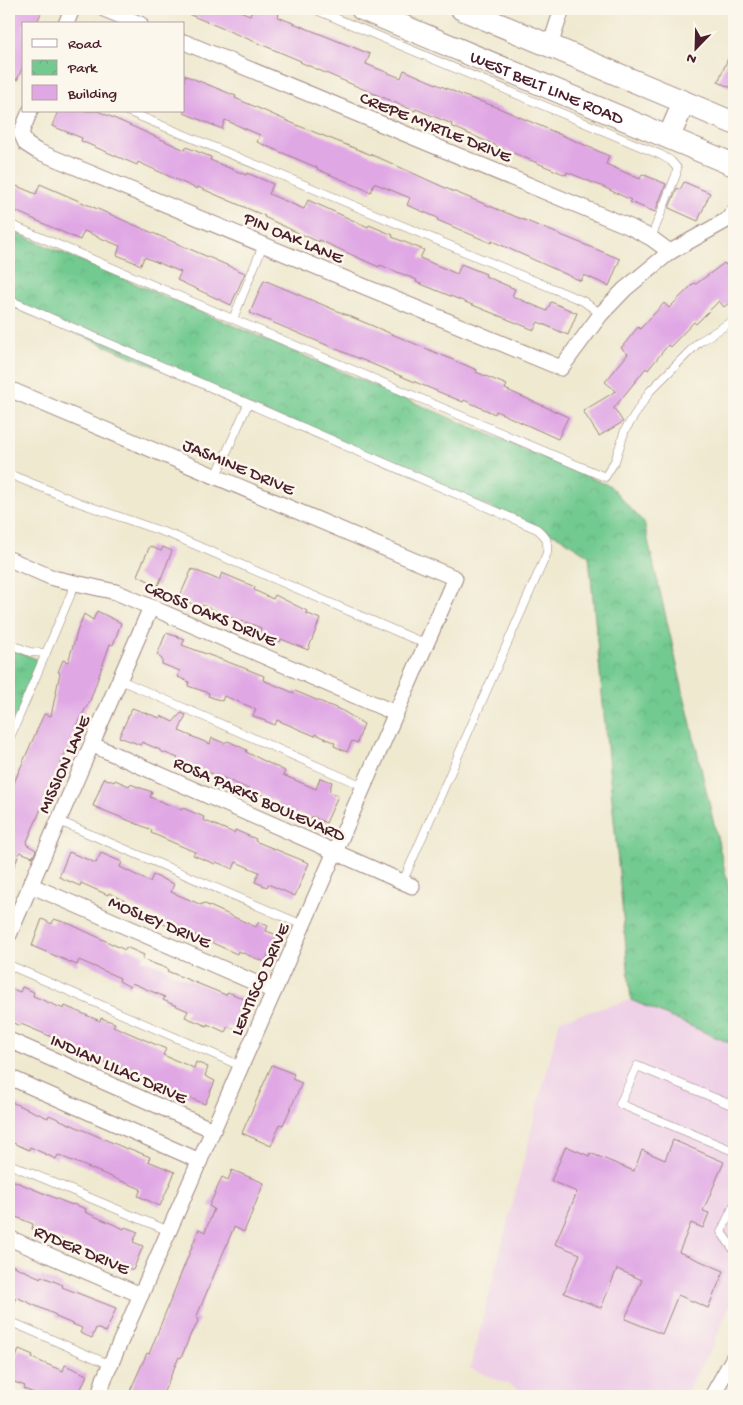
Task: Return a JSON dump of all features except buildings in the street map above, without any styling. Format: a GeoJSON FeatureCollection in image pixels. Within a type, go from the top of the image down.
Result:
{"type":"FeatureCollection","features":[{"type":"Feature","properties":{"kind":"main road","name":"WEST BELT LINE ROAD"},"geometry":{"type":"LineString","coordinates":[[362,9],[734,165]]}},
{"type":"Feature","properties":{"kind":"main road"},"geometry":{"type":"LineString","coordinates":[[462,9],[734,123]]}},
{"type":"Feature","properties":{"kind":"main road"},"geometry":{"type":"LineString","coordinates":[[669,138],[684,102]]}},
{"type":"Feature","properties":{"kind":"street"},"geometry":{"type":"LineString","coordinates":[[67,22],[72,9]]}},
{"type":"Feature","properties":{"kind":"street"},"geometry":{"type":"LineString","coordinates":[[104,9],[135,19]]}},
{"type":"Feature","properties":{"kind":"street"},"geometry":{"type":"LineString","coordinates":[[550,46],[562,9]]}},
{"type":"Feature","properties":{"kind":"street","name":"CREPE MYRTLE DRIVE"},"geometry":{"type":"LineString","coordinates":[[185,42],[630,227],[651,238],[670,252]]}},
{"type":"Feature","properties":{"kind":"street","name":"PIN OAK LANE"},"geometry":{"type":"LineString","coordinates":[[30,112],[21,133],[26,144],[37,151],[560,368],[601,314]]}},
{"type":"Feature","properties":{"kind":"street"},"geometry":{"type":"LineString","coordinates":[[601,314],[625,289],[670,252],[733,215]]}},
{"type":"Feature","properties":{"kind":"street","name":"JASMINE DRIVE"},"geometry":{"type":"LineString","coordinates":[[9,389],[455,578]]}},
{"type":"Feature","properties":{"kind":"street","name":"CROSS OAKS DRIVE"},"geometry":{"type":"LineString","coordinates":[[9,559],[53,578],[116,592],[395,713]]}},
{"type":"Feature","properties":{"kind":"street","name":"LENTISCO DRIVE"},"geometry":{"type":"LineString","coordinates":[[99,1396],[141,1295],[455,578]]}},
{"type":"Feature","properties":{"kind":"street","name":"MISSION LANE"},"geometry":{"type":"LineString","coordinates":[[9,935],[151,607]]}},
{"type":"Feature","properties":{"kind":"street","name":"ROSA PARKS BOULEVARD"},"geometry":{"type":"LineString","coordinates":[[92,745],[408,884]]}},
{"type":"Feature","properties":{"kind":"street","name":"MOSLEY DRIVE"},"geometry":{"type":"LineString","coordinates":[[30,886],[274,991]]}},
{"type":"Feature","properties":{"kind":"street","name":"INDIAN LILAC DRIVE"},"geometry":{"type":"LineString","coordinates":[[9,1040],[213,1130]]}},
{"type":"Feature","properties":{"kind":"street"},"geometry":{"type":"LineString","coordinates":[[9,1077],[200,1161]]}},
{"type":"Feature","properties":{"kind":"street","name":"RYDER DRIVE"},"geometry":{"type":"LineString","coordinates":[[9,1238],[141,1295]]}},
{"type":"Feature","properties":{"kind":"street"},"geometry":{"type":"LineString","coordinates":[[712,1396],[734,1357]]}},
{"type":"Feature","properties":{"kind":"lane"},"geometry":{"type":"LineString","coordinates":[[314,9],[661,155],[671,161],[676,168],[676,175],[651,238]]}},
{"type":"Feature","properties":{"kind":"lane"},"geometry":{"type":"LineString","coordinates":[[129,112],[582,301],[601,314]]}},
{"type":"Feature","properties":{"kind":"lane"},"geometry":{"type":"LineString","coordinates":[[9,224],[605,477],[615,460],[625,430],[650,391],[699,342],[734,320]]}},
{"type":"Feature","properties":{"kind":"lane"},"geometry":{"type":"LineString","coordinates":[[233,319],[263,244]]}},
{"type":"Feature","properties":{"kind":"lane"},"geometry":{"type":"LineString","coordinates":[[9,300],[537,529],[544,535],[548,541],[547,553],[408,884]]}},
{"type":"Feature","properties":{"kind":"lane"},"geometry":{"type":"LineString","coordinates":[[216,476],[248,404]]}},
{"type":"Feature","properties":{"kind":"lane"},"geometry":{"type":"LineString","coordinates":[[9,474],[80,503],[172,535],[426,644]]}},
{"type":"Feature","properties":{"kind":"lane"},"geometry":{"type":"LineString","coordinates":[[9,740],[76,582]]}},
{"type":"Feature","properties":{"kind":"lane"},"geometry":{"type":"LineString","coordinates":[[9,644],[30,652],[46,653]]}},
{"type":"Feature","properties":{"kind":"lane"},"geometry":{"type":"LineString","coordinates":[[120,680],[363,786]]}},
{"type":"Feature","properties":{"kind":"lane"},"geometry":{"type":"LineString","coordinates":[[59,821],[303,926]]}},
{"type":"Feature","properties":{"kind":"lane"},"geometry":{"type":"LineString","coordinates":[[9,965],[241,1066]]}},
{"type":"Feature","properties":{"kind":"lane"},"geometry":{"type":"LineString","coordinates":[[734,1106],[637,1066],[620,1104],[730,1150],[734,1149]]}},
{"type":"Feature","properties":{"kind":"lane"},"geometry":{"type":"LineString","coordinates":[[9,1164],[169,1232]]}},
{"type":"Feature","properties":{"kind":"lane"},"geometry":{"type":"LineString","coordinates":[[734,1205],[721,1232],[734,1250]]}},
{"type":"Feature","properties":{"kind":"lane"},"geometry":{"type":"LineString","coordinates":[[9,1322],[111,1365]]}},
{"type":"Feature","properties":{"kind":"shaded area"},"geometry":{"type":"Polygon","coordinates":[[[631,1000],[734,1045],[734,1296],[712,1347],[684,1396],[535,1396],[470,1368],[560,1020],[631,1000]]]}},
{"type":"Feature","properties":{"kind":"green space"},"geometry":{"type":"Polygon","coordinates":[[[9,230],[610,486],[644,523],[734,910],[734,1045],[631,1000],[589,556],[560,537],[9,305],[9,230]]]}},
{"type":"Feature","properties":{"kind":"green space"},"geometry":{"type":"Polygon","coordinates":[[[9,648],[41,661],[9,735],[9,648]]]}}]}
